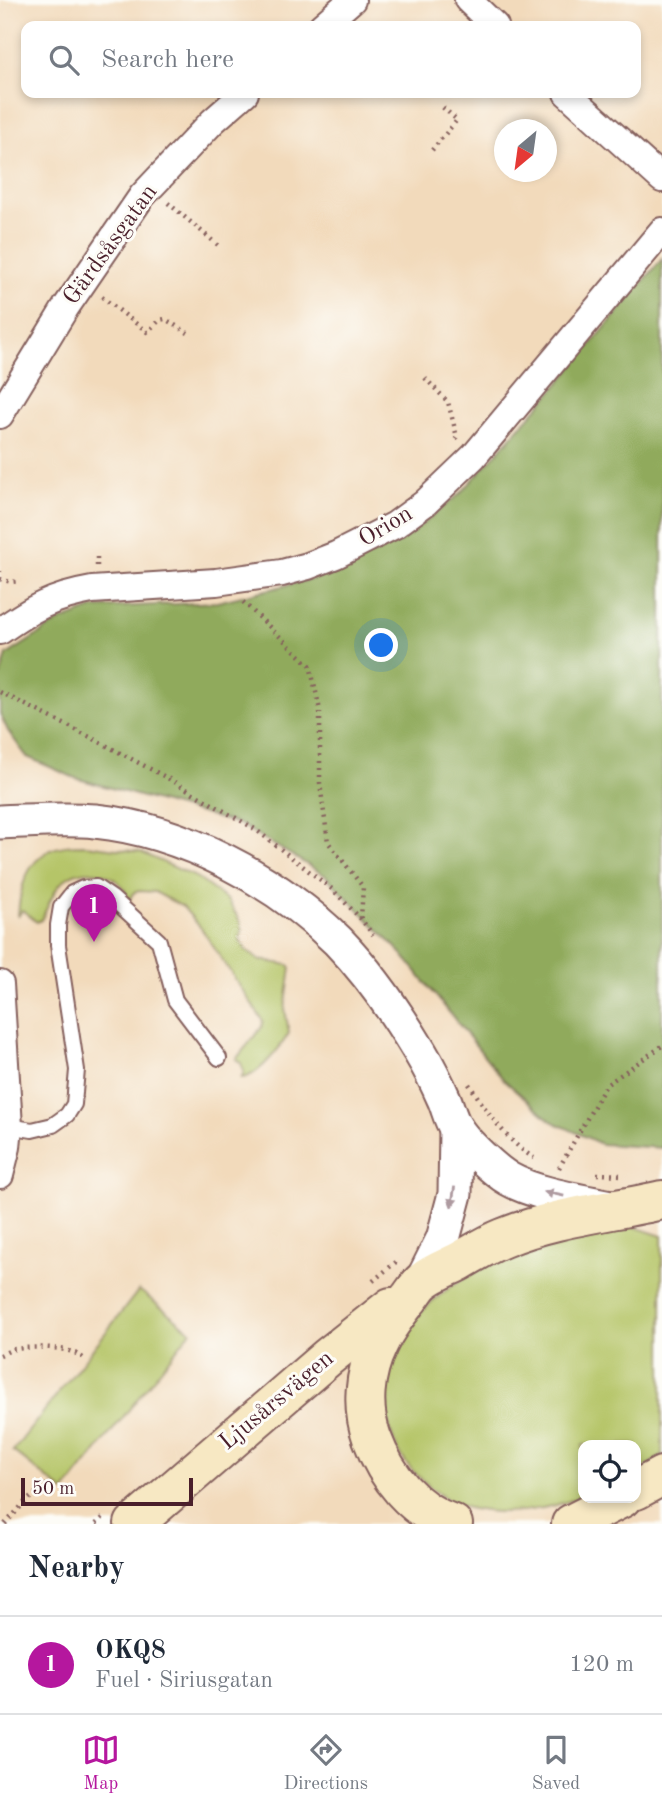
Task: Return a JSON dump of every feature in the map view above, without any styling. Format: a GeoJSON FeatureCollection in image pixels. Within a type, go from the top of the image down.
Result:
{"type":"FeatureCollection","features":[{"type":"Feature","properties":{"kind":"main road"},"geometry":{"type":"LineString","coordinates":[[453,1524],[426,1511],[411,1500],[398,1485],[377,1452],[368,1424],[365,1400],[367,1377],[374,1353],[393,1318],[422,1281],[502,1238],[536,1227],[662,1199]]}},
{"type":"Feature","properties":{"kind":"main road"},"geometry":{"type":"LineString","coordinates":[[620,1209],[662,1224]]}},
{"type":"Feature","properties":{"kind":"main road","name":"Ljusårsvägen"},"geometry":{"type":"LineString","coordinates":[[134,1524],[318,1366],[422,1281]]}},
{"type":"Feature","properties":{"kind":"main road"},"geometry":{"type":"LineString","coordinates":[[641,1487],[662,1476]]}},
{"type":"Feature","properties":{"kind":"main road"},"geometry":{"type":"LineString","coordinates":[[570,1524],[612,1503]]}},
{"type":"Feature","properties":{"kind":"street"},"geometry":{"type":"LineString","coordinates":[[328,21],[352,0]]}},
{"type":"Feature","properties":{"kind":"street"},"geometry":{"type":"LineString","coordinates":[[468,0],[490,21]]}},
{"type":"Feature","properties":{"kind":"street","name":"Gärdsåsgatan"},"geometry":{"type":"LineString","coordinates":[[0,415],[66,307],[142,196],[213,121],[239,98]]}},
{"type":"Feature","properties":{"kind":"street"},"geometry":{"type":"LineString","coordinates":[[573,98],[662,178]]}},
{"type":"Feature","properties":{"kind":"street","name":"Orion"},"geometry":{"type":"LineString","coordinates":[[0,631],[42,604],[69,594],[263,576],[308,566],[337,555],[395,525],[425,503],[474,456],[662,231]]}},
{"type":"Feature","properties":{"kind":"street"},"geometry":{"type":"LineString","coordinates":[[0,822],[95,821],[147,831],[205,852],[260,881],[322,927],[369,976],[418,1048],[456,1129],[488,1164],[509,1179],[540,1191],[620,1209]]}},
{"type":"Feature","properties":{"kind":"street"},"geometry":{"type":"LineString","coordinates":[[0,984],[9,1126],[0,1175]]}},
{"type":"Feature","properties":{"kind":"street"},"geometry":{"type":"LineString","coordinates":[[422,1281],[443,1238],[455,1194],[456,1129]]}},
{"type":"Feature","properties":{"kind":"lane"},"geometry":{"type":"LineString","coordinates":[[9,1126],[32,1130],[52,1125],[67,1115],[74,1104],[77,1070],[58,945],[58,925],[61,907],[72,893],[83,888],[96,887],[112,898],[159,941],[174,1000],[219,1058]]}},
{"type":"Feature","properties":{"kind":"path"},"geometry":{"type":"LineString","coordinates":[[432,150],[457,120],[440,105]]}},
{"type":"Feature","properties":{"kind":"path"},"geometry":{"type":"LineString","coordinates":[[150,188],[219,246]]}},
{"type":"Feature","properties":{"kind":"path"},"geometry":{"type":"LineString","coordinates":[[83,282],[147,332],[160,320],[165,319],[188,333]]}},
{"type":"Feature","properties":{"kind":"path"},"geometry":{"type":"LineString","coordinates":[[425,379],[448,402],[457,438],[451,443]]}},
{"type":"Feature","properties":{"kind":"path"},"geometry":{"type":"LineString","coordinates":[[0,579],[11,582],[20,580]]}},
{"type":"Feature","properties":{"kind":"path"},"geometry":{"type":"LineString","coordinates":[[216,582],[249,606],[310,665],[320,710],[320,783],[328,842],[363,887],[361,919]]}},
{"type":"Feature","properties":{"kind":"path"},"geometry":{"type":"LineString","coordinates":[[559,1168],[606,1085],[662,1046]]}},
{"type":"Feature","properties":{"kind":"path"},"geometry":{"type":"LineString","coordinates":[[0,1355],[14,1349],[62,1348],[78,1353],[84,1359]]}},
{"type":"Feature","properties":{"kind":"path"},"geometry":{"type":"LineString","coordinates":[[5,1524],[25,1502],[51,1482]]}},
{"type":"Feature","properties":{"kind":"green space"},"geometry":{"type":"Polygon","coordinates":[[[662,259],[662,1148],[601,1144],[551,1121],[503,1079],[403,955],[326,876],[239,824],[75,778],[27,757],[8,731],[0,714],[0,677],[7,655],[58,622],[94,608],[217,602],[312,579],[399,543],[461,493],[554,389],[662,259]]]}},
{"type":"Feature","properties":{"kind":"green space"},"geometry":{"type":"Polygon","coordinates":[[[86,845],[140,852],[196,877],[228,901],[240,921],[240,940],[246,950],[259,960],[289,965],[291,968],[285,1009],[289,1033],[275,1053],[254,1073],[241,1078],[244,1072],[241,1063],[236,1059],[262,1027],[263,1021],[201,928],[183,907],[155,892],[133,893],[129,901],[126,892],[113,878],[85,872],[62,882],[41,920],[37,922],[22,910],[18,917],[25,881],[33,864],[56,848],[86,845]]]}},
{"type":"Feature","properties":{"kind":"green space"},"geometry":{"type":"Polygon","coordinates":[[[622,1227],[635,1227],[662,1236],[662,1456],[641,1470],[641,1440],[578,1440],[578,1498],[556,1505],[512,1512],[482,1511],[458,1505],[439,1494],[418,1476],[399,1452],[394,1440],[387,1415],[385,1387],[394,1349],[417,1316],[454,1284],[499,1261],[572,1238],[622,1227]]]}},
{"type":"Feature","properties":{"kind":"green space"},"geometry":{"type":"Polygon","coordinates":[[[139,1290],[191,1331],[64,1492],[13,1451],[139,1290]]]}},
{"type":"Feature","properties":{"kind":"place","name":"OKQ8"},"geometry":{"type":"Point","coordinates":[94,942]}}]}
